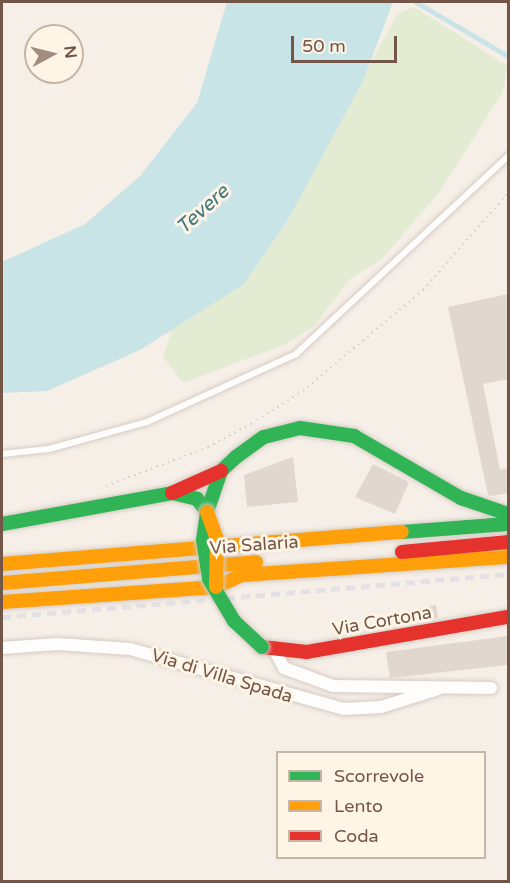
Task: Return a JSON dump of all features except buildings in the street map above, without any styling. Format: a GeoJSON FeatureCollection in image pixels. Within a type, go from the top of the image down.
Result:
{"type":"FeatureCollection","features":[{"type":"Feature","properties":{"kind":"main road"},"geometry":{"type":"LineString","coordinates":[[2,524],[172,493],[221,471],[269,434],[300,428],[330,430],[363,440],[461,498],[508,514]]}},
{"type":"Feature","properties":{"kind":"main road"},"geometry":{"type":"LineString","coordinates":[[207,512],[221,471]]}},
{"type":"Feature","properties":{"kind":"main road"},"geometry":{"type":"LineString","coordinates":[[172,493],[193,498],[207,512],[217,539],[216,587],[232,618],[268,649]]}},
{"type":"Feature","properties":{"kind":"main road","name":"Via Salaria"},"geometry":{"type":"LineString","coordinates":[[2,564],[508,524]]}},
{"type":"Feature","properties":{"kind":"main road","name":"Via Salaria"},"geometry":{"type":"LineString","coordinates":[[2,583],[508,542]]}},
{"type":"Feature","properties":{"kind":"main road"},"geometry":{"type":"LineString","coordinates":[[2,602],[216,587],[242,575],[508,557]]}},
{"type":"Feature","properties":{"kind":"main road","name":"Via Cortona"},"geometry":{"type":"LineString","coordinates":[[268,649],[308,652],[508,617]]}},
{"type":"Feature","properties":{"kind":"street","name":"Via di Villa Spada"},"geometry":{"type":"LineString","coordinates":[[2,648],[76,644],[130,649],[343,709],[381,707],[438,689]]}},
{"type":"Feature","properties":{"kind":"street","name":"Via di Villa Spada"},"geometry":{"type":"LineString","coordinates":[[268,649],[284,668],[323,684],[438,689],[491,688]]}},
{"type":"Feature","properties":{"kind":"lane"},"geometry":{"type":"LineString","coordinates":[[2,454],[49,449],[147,422],[296,354],[508,156]]}},
{"type":"Feature","properties":{"kind":"path"},"geometry":{"type":"LineString","coordinates":[[100,488],[208,447],[303,392],[423,290],[508,194]]}},
{"type":"Feature","properties":{"kind":"green space"},"geometry":{"type":"Polygon","coordinates":[[[414,7],[508,66],[502,93],[440,191],[382,259],[350,279],[314,326],[286,344],[183,383],[163,357],[172,329],[244,284],[288,220],[397,14],[414,7]]]}},
{"type":"Feature","properties":{"kind":"water","name":"Tevere"},"geometry":{"type":"Polygon","coordinates":[[[227,2],[393,2],[363,81],[288,220],[244,284],[140,350],[47,391],[2,393],[2,262],[85,224],[140,176],[197,103],[227,2]]]}},
{"type":"Feature","properties":{"kind":"waterway"},"geometry":{"type":"LineString","coordinates":[[416,2],[508,56]]}},
{"type":"Feature","properties":{"kind":"railway"},"geometry":{"type":"LineString","coordinates":[[2,617],[508,574]]}},
{"type":"Feature","properties":{"kind":"traffic: fast"},"geometry":{"type":"LineString","coordinates":[[207,512],[221,471],[236,457],[264,437],[300,428],[354,436],[461,498],[508,514]]}},
{"type":"Feature","properties":{"kind":"traffic: fast"},"geometry":{"type":"LineString","coordinates":[[2,524],[172,493],[197,499],[207,512]]}},
{"type":"Feature","properties":{"kind":"traffic: fast"},"geometry":{"type":"LineString","coordinates":[[207,512],[203,540],[209,579],[234,621],[262,647]]}},
{"type":"Feature","properties":{"kind":"traffic: fast"},"geometry":{"type":"LineString","coordinates":[[402,532],[508,524]]}},
{"type":"Feature","properties":{"kind":"traffic: slow"},"geometry":{"type":"LineString","coordinates":[[207,512],[217,539],[216,587]]}},
{"type":"Feature","properties":{"kind":"traffic: slow"},"geometry":{"type":"LineString","coordinates":[[2,564],[402,532]]}},
{"type":"Feature","properties":{"kind":"traffic: slow"},"geometry":{"type":"LineString","coordinates":[[2,602],[216,587],[242,575],[508,557]]}},
{"type":"Feature","properties":{"kind":"traffic: slow"},"geometry":{"type":"LineString","coordinates":[[2,583],[256,562]]}},
{"type":"Feature","properties":{"kind":"traffic: jam"},"geometry":{"type":"LineString","coordinates":[[172,493],[221,471]]}},
{"type":"Feature","properties":{"kind":"traffic: jam"},"geometry":{"type":"LineString","coordinates":[[402,552],[508,542]]}},
{"type":"Feature","properties":{"kind":"traffic: jam"},"geometry":{"type":"LineString","coordinates":[[262,647],[307,652],[508,617]]}}]}
